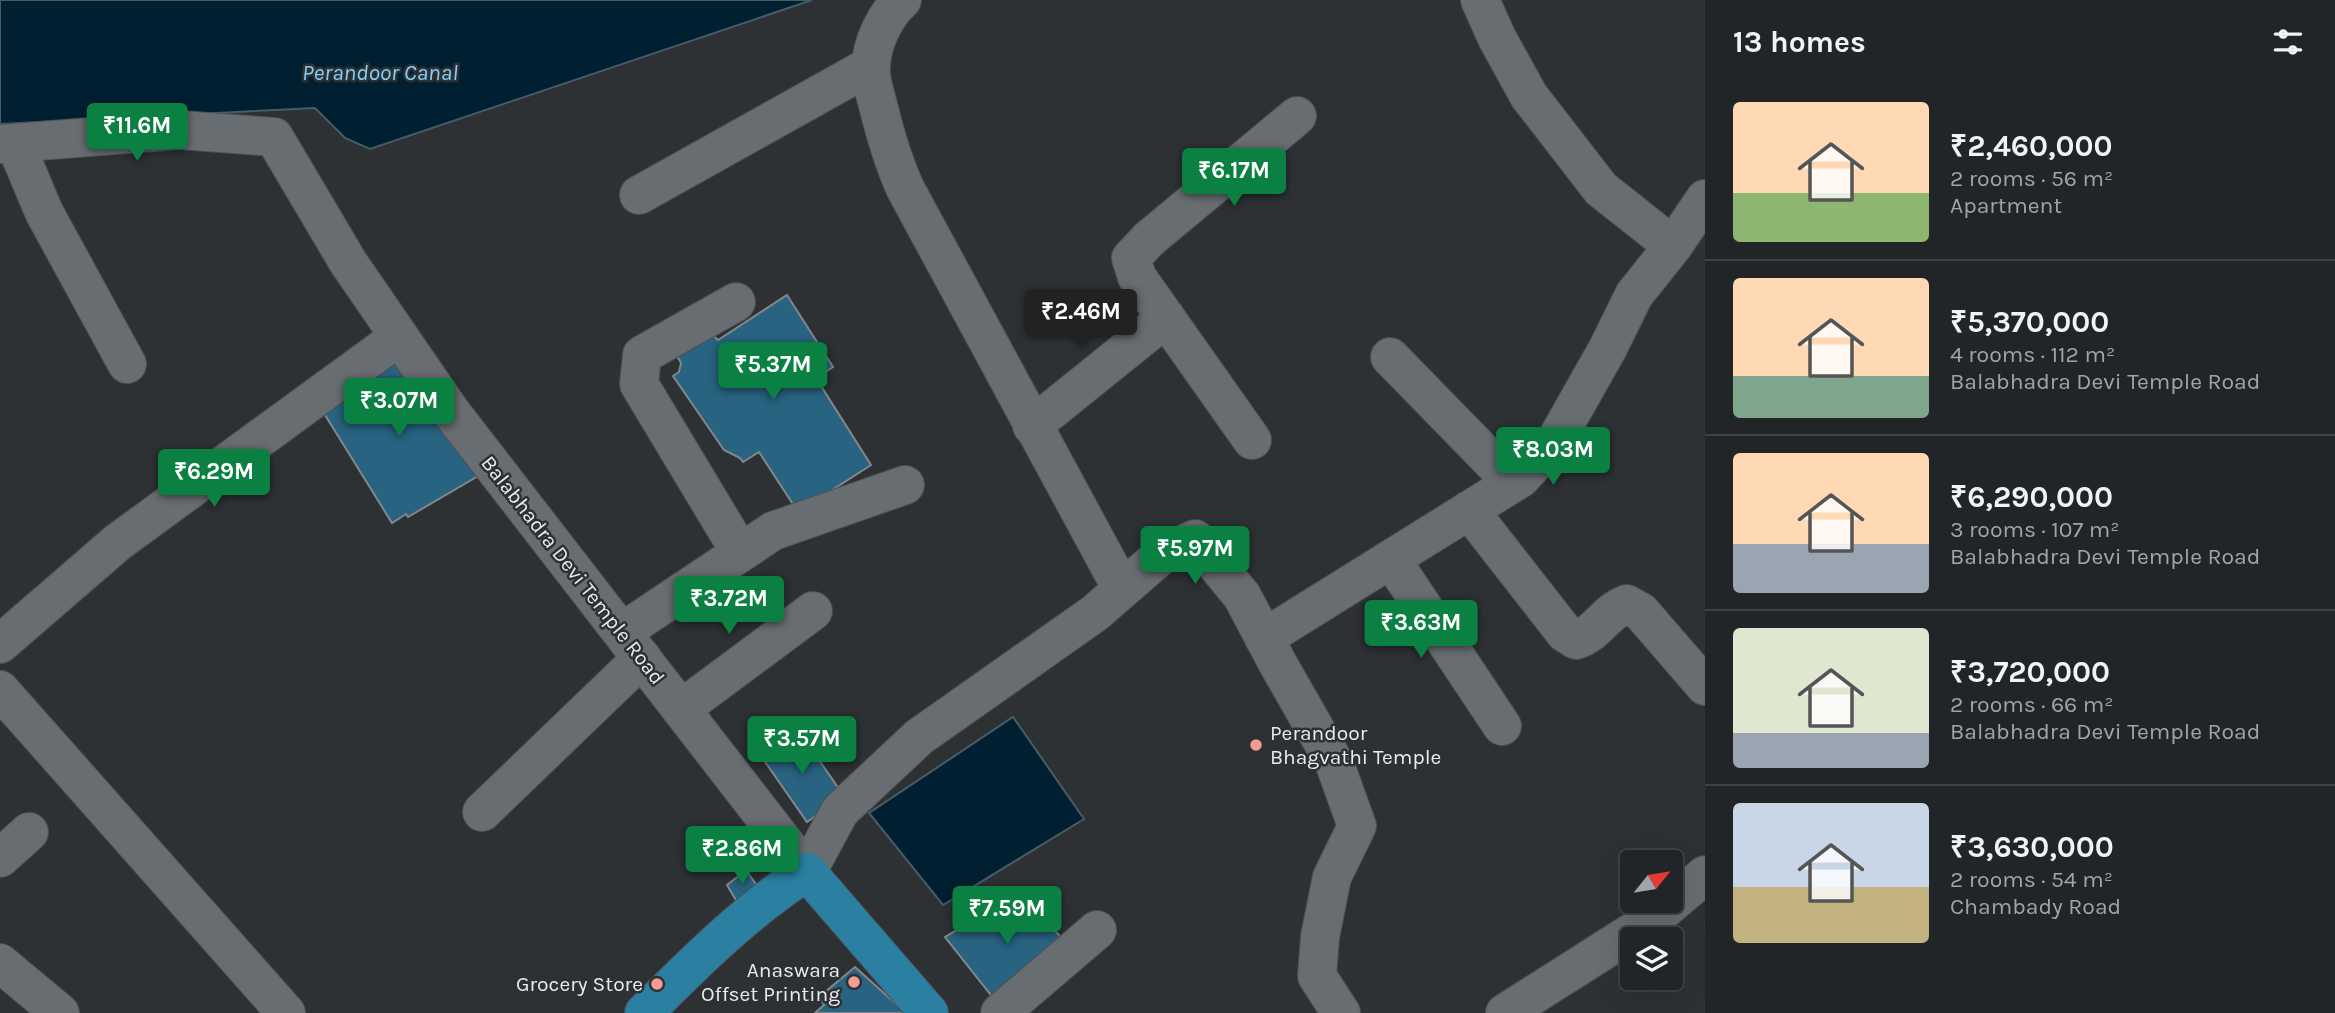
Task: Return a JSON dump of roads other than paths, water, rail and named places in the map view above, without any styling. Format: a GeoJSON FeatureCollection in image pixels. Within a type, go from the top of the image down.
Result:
{"type":"FeatureCollection","features":[{"type":"Feature","properties":{"kind":"main road"},"geometry":{"type":"LineString","coordinates":[[644,1013],[745,919],[807,872],[929,1013]]}},
{"type":"Feature","properties":{"kind":"street"},"geometry":{"type":"LineString","coordinates":[[902,0],[894,7],[883,26],[870,66],[890,152],[905,188],[1122,589]]}},
{"type":"Feature","properties":{"kind":"street"},"geometry":{"type":"LineString","coordinates":[[1480,0],[1497,38],[1529,96],[1601,190],[1673,246]]}},
{"type":"Feature","properties":{"kind":"street"},"geometry":{"type":"LineString","coordinates":[[639,195],[870,66]]}},
{"type":"Feature","properties":{"kind":"street"},"geometry":{"type":"LineString","coordinates":[[1252,440],[1137,277],[1131,257],[1297,116]]}},
{"type":"Feature","properties":{"kind":"street","name":"Balabhadra Devi Temple Road"},"geometry":{"type":"LineString","coordinates":[[8,143],[180,130],[274,137],[348,262],[451,412],[807,872]]}},
{"type":"Feature","properties":{"kind":"street"},"geometry":{"type":"LineString","coordinates":[[8,143],[127,364]]}},
{"type":"Feature","properties":{"kind":"street"},"geometry":{"type":"LineString","coordinates":[[1264,638],[1521,478],[1556,440],[1608,348],[1634,295],[1673,246],[1705,199]]}},
{"type":"Feature","properties":{"kind":"street"},"geometry":{"type":"LineString","coordinates":[[736,302],[642,355],[639,384],[740,552]]}},
{"type":"Feature","properties":{"kind":"street"},"geometry":{"type":"LineString","coordinates":[[1032,426],[1166,318]]}},
{"type":"Feature","properties":{"kind":"street"},"geometry":{"type":"LineString","coordinates":[[0,644],[118,542],[400,337]]}},
{"type":"Feature","properties":{"kind":"street"},"geometry":{"type":"LineString","coordinates":[[1390,357],[1513,483]]}},
{"type":"Feature","properties":{"kind":"street"},"geometry":{"type":"LineString","coordinates":[[482,812],[632,645],[740,552],[773,531],[905,485]]}},
{"type":"Feature","properties":{"kind":"street"},"geometry":{"type":"LineString","coordinates":[[1469,510],[1565,633],[1576,640],[1587,637],[1616,608],[1627,604],[1641,612],[1705,686]]}},
{"type":"Feature","properties":{"kind":"street"},"geometry":{"type":"LineString","coordinates":[[807,872],[840,811],[919,737],[1095,613],[1164,552],[1195,539],[1242,596],[1334,762],[1357,826],[1332,877],[1320,937],[1317,976],[1340,1013]]}},
{"type":"Feature","properties":{"kind":"street"},"geometry":{"type":"LineString","coordinates":[[1391,559],[1502,726]]}},
{"type":"Feature","properties":{"kind":"street"},"geometry":{"type":"LineString","coordinates":[[681,709],[813,611]]}},
{"type":"Feature","properties":{"kind":"street"},"geometry":{"type":"LineString","coordinates":[[0,690],[286,1013]]}},
{"type":"Feature","properties":{"kind":"street"},"geometry":{"type":"LineString","coordinates":[[0,858],[29,832]]}},
{"type":"Feature","properties":{"kind":"street"},"geometry":{"type":"LineString","coordinates":[[1505,1013],[1653,919],[1705,875]]}},
{"type":"Feature","properties":{"kind":"street"},"geometry":{"type":"LineString","coordinates":[[1000,1013],[1097,930]]}},
{"type":"Feature","properties":{"kind":"street"},"geometry":{"type":"LineString","coordinates":[[0,962],[60,1013]]}},
{"type":"Feature","properties":{"kind":"water","name":"Perandoor Canal"},"geometry":{"type":"Polygon","coordinates":[[[0,0],[812,0],[370,149],[345,138],[315,108],[0,124],[0,0]]]}},
{"type":"Feature","properties":{"kind":"water"},"geometry":{"type":"Polygon","coordinates":[[[1013,717],[1084,819],[943,905],[869,813],[1013,717]]]}},
{"type":"Feature","properties":{"kind":"place","name":"Perandoor Bhagvathi Temple"},"geometry":{"type":"Point","coordinates":[1256,745]}},
{"type":"Feature","properties":{"kind":"place","name":"Anaswara Offset Printing"},"geometry":{"type":"Point","coordinates":[854,982]}},
{"type":"Feature","properties":{"kind":"place","name":"Grocery Store"},"geometry":{"type":"Point","coordinates":[657,984]}}]}
